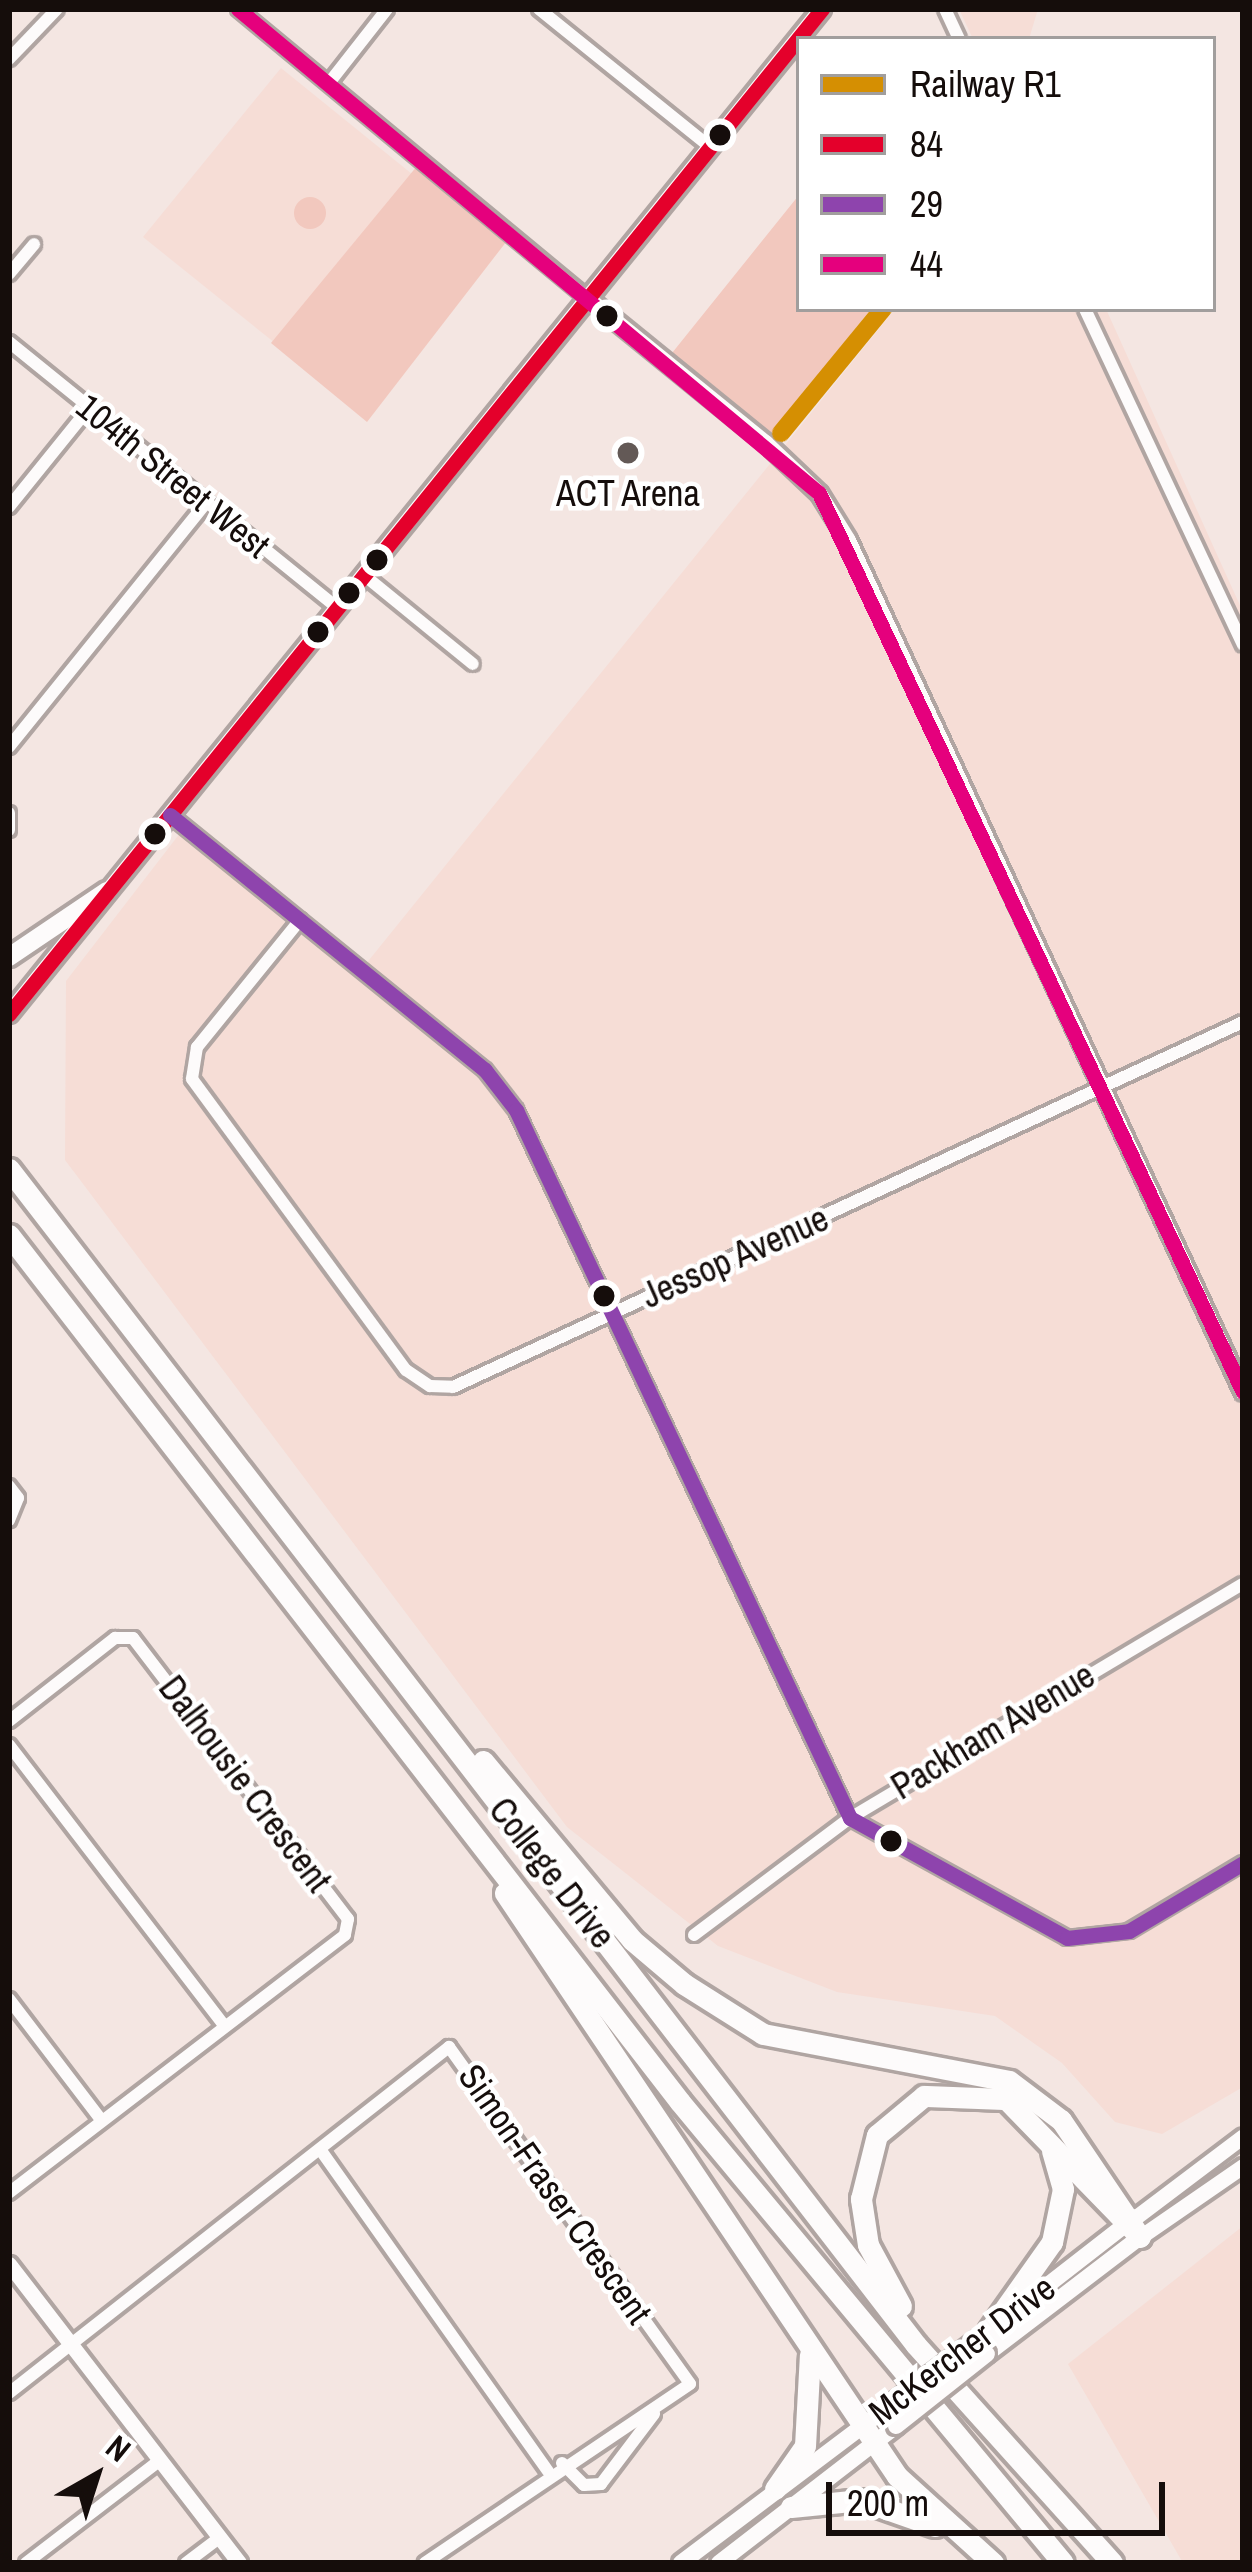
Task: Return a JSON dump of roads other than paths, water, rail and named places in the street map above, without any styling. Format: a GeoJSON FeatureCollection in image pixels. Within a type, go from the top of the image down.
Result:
{"type":"FeatureCollection","features":[{"type":"Feature","properties":{"kind":"highway","name":"College Drive"},"geometry":{"type":"LineString","coordinates":[[9,1168],[1002,2447],[1112,2563]]}},
{"type":"Feature","properties":{"kind":"highway","name":"College Drive"},"geometry":{"type":"LineString","coordinates":[[9,1235],[861,2329],[1064,2563]]}},
{"type":"Feature","properties":{"kind":"highway"},"geometry":{"type":"LineString","coordinates":[[394,1664],[632,1940],[684,1984],[763,2034],[1009,2080],[1061,2120],[1133,2227]]}},
{"type":"Feature","properties":{"kind":"highway"},"geometry":{"type":"LineString","coordinates":[[423,1768],[867,2434],[984,2557]]}},
{"type":"Feature","properties":{"kind":"highway"},"geometry":{"type":"LineString","coordinates":[[1002,2447],[891,2291],[868,2245],[863,2176],[877,2134],[924,2096],[989,2094],[1042,2128],[1133,2227]]}},
{"type":"Feature","properties":{"kind":"highway"},"geometry":{"type":"LineString","coordinates":[[984,2342],[1035,2274],[1061,2210],[1061,2168],[1042,2128]]}},
{"type":"Feature","properties":{"kind":"highway"},"geometry":{"type":"LineString","coordinates":[[775,2488],[810,2427],[809,2349]]}},
{"type":"Feature","properties":{"kind":"highway"},"geometry":{"type":"LineString","coordinates":[[791,2507],[861,2500],[906,2510],[984,2557]]}},
{"type":"Feature","properties":{"kind":"main road"},"geometry":{"type":"LineString","coordinates":[[800,36],[822,9]]}},
{"type":"Feature","properties":{"kind":"main road"},"geometry":{"type":"LineString","coordinates":[[9,1014],[796,41]]}},
{"type":"Feature","properties":{"kind":"main road"},"geometry":{"type":"LineString","coordinates":[[9,957],[107,891]]}},
{"type":"Feature","properties":{"kind":"main road","name":"McKercher Drive"},"geometry":{"type":"LineString","coordinates":[[718,2563],[791,2507],[867,2434],[885,2409],[984,2342],[1133,2227]]}},
{"type":"Feature","properties":{"kind":"main road","name":"McKercher Drive"},"geometry":{"type":"LineString","coordinates":[[681,2563],[775,2488],[867,2434],[896,2426],[984,2342]]}},
{"type":"Feature","properties":{"kind":"street"},"geometry":{"type":"LineString","coordinates":[[9,59],[57,9]]}},
{"type":"Feature","properties":{"kind":"street"},"geometry":{"type":"LineString","coordinates":[[238,9],[819,493],[1243,1392]]}},
{"type":"Feature","properties":{"kind":"street"},"geometry":{"type":"LineString","coordinates":[[329,83],[387,9]]}},
{"type":"Feature","properties":{"kind":"street"},"geometry":{"type":"LineString","coordinates":[[539,9],[710,147]]}},
{"type":"Feature","properties":{"kind":"street"},"geometry":{"type":"LineString","coordinates":[[9,274],[34,244]]}},
{"type":"Feature","properties":{"kind":"street"},"geometry":{"type":"LineString","coordinates":[[1086,312],[1243,645]]}},
{"type":"Feature","properties":{"kind":"street","name":"104th Street West"},"geometry":{"type":"LineString","coordinates":[[9,342],[338,608]]}},
{"type":"Feature","properties":{"kind":"street"},"geometry":{"type":"LineString","coordinates":[[9,507],[89,408]]}},
{"type":"Feature","properties":{"kind":"street"},"geometry":{"type":"LineString","coordinates":[[9,747],[206,503]]}},
{"type":"Feature","properties":{"kind":"street"},"geometry":{"type":"LineString","coordinates":[[365,576],[473,664]]}},
{"type":"Feature","properties":{"kind":"street"},"geometry":{"type":"LineString","coordinates":[[9,813],[9,830]]}},
{"type":"Feature","properties":{"kind":"street"},"geometry":{"type":"LineString","coordinates":[[170,815],[485,1070],[516,1110],[850,1818],[1067,1938],[1129,1931],[1243,1863]]}},
{"type":"Feature","properties":{"kind":"street","name":"Jessop Avenue"},"geometry":{"type":"LineString","coordinates":[[300,920],[197,1047],[192,1079],[406,1370],[453,1387],[1243,1022]]}},
{"type":"Feature","properties":{"kind":"street"},"geometry":{"type":"LineString","coordinates":[[9,1486],[18,1498],[9,1520]]}},
{"type":"Feature","properties":{"kind":"street","name":"Packham Avenue"},"geometry":{"type":"LineString","coordinates":[[694,1935],[850,1818],[1243,1584]]}},
{"type":"Feature","properties":{"kind":"street","name":"Dalhousie Crescent"},"geometry":{"type":"LineString","coordinates":[[9,1721],[115,1638],[133,1638],[348,1919],[345,1935],[9,2193]]}},
{"type":"Feature","properties":{"kind":"street"},"geometry":{"type":"LineString","coordinates":[[9,1745],[224,2025]]}},
{"type":"Feature","properties":{"kind":"street"},"geometry":{"type":"LineString","coordinates":[[9,1999],[102,2121]]}},
{"type":"Feature","properties":{"kind":"street","name":"Simon-Fraser Crescent"},"geometry":{"type":"LineString","coordinates":[[9,2393],[322,2152],[436,2050],[454,2050],[690,2384],[657,2411],[601,2484],[584,2485],[562,2464]]}},
{"type":"Feature","properties":{"kind":"street","name":"McKercher Drive"},"geometry":{"type":"LineString","coordinates":[[1133,2227],[1243,2136]]}},
{"type":"Feature","properties":{"kind":"street"},"geometry":{"type":"LineString","coordinates":[[322,2152],[548,2471]]}},
{"type":"Feature","properties":{"kind":"street","name":"McKercher Drive"},"geometry":{"type":"LineString","coordinates":[[1133,2227],[1243,2166]]}},
{"type":"Feature","properties":{"kind":"street"},"geometry":{"type":"LineString","coordinates":[[9,2264],[239,2563]]}},
{"type":"Feature","properties":{"kind":"street"},"geometry":{"type":"LineString","coordinates":[[424,2563],[548,2471],[657,2411]]}},
{"type":"Feature","properties":{"kind":"street"},"geometry":{"type":"LineString","coordinates":[[26,2563],[160,2460]]}},
{"type":"Feature","properties":{"kind":"street"},"geometry":{"type":"LineString","coordinates":[[186,2563],[219,2538]]}},
{"type":"Feature","properties":{"kind":"rail line","name":"R1"},"geometry":{"type":"LineString","coordinates":[[781,433],[881,312]]}},
{"type":"Feature","properties":{"kind":"place","name":"ACT Arena"},"geometry":{"type":"Point","coordinates":[628,453]}}]}
